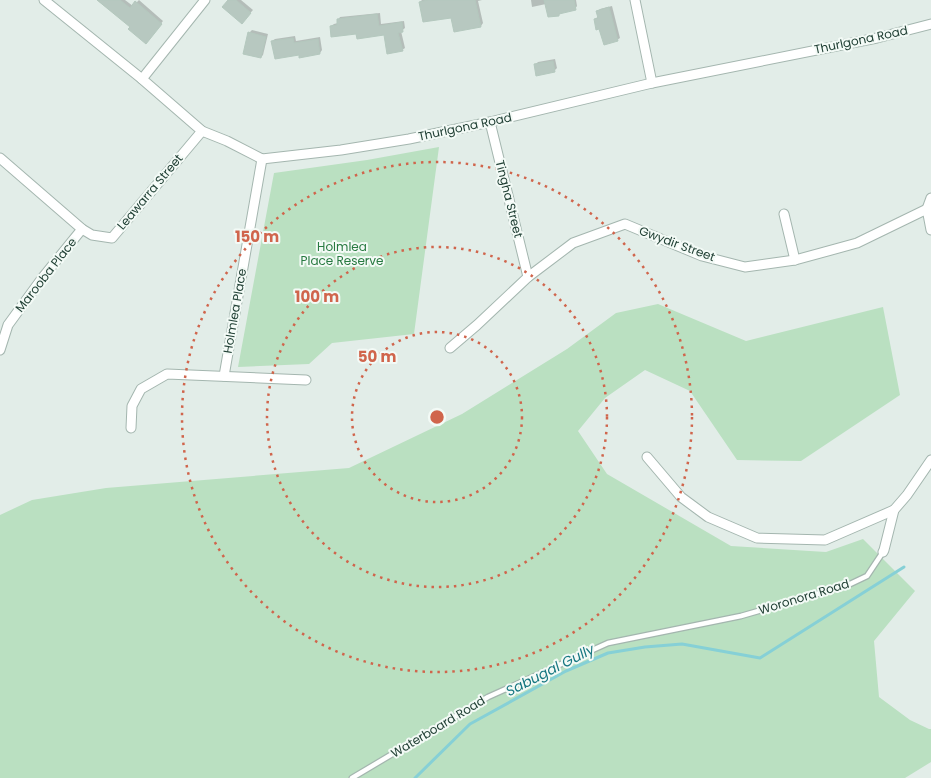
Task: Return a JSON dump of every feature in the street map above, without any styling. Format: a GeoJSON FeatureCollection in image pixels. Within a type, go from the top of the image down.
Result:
{"type":"FeatureCollection","features":[{"type":"Feature","properties":{"kind":"street"},"geometry":{"type":"LineString","coordinates":[[44,0],[142,79],[202,131],[262,158]]}},
{"type":"Feature","properties":{"kind":"street"},"geometry":{"type":"LineString","coordinates":[[142,79],[205,0]]}},
{"type":"Feature","properties":{"kind":"street"},"geometry":{"type":"LineString","coordinates":[[635,0],[652,83]]}},
{"type":"Feature","properties":{"kind":"street","name":"Thurlgona Road"},"geometry":{"type":"LineString","coordinates":[[262,158],[341,150],[409,139],[490,122],[652,83],[877,38],[931,24]]}},
{"type":"Feature","properties":{"kind":"street","name":"Tingha Street"},"geometry":{"type":"LineString","coordinates":[[490,122],[528,277]]}},
{"type":"Feature","properties":{"kind":"street","name":"Leawarra Street"},"geometry":{"type":"LineString","coordinates":[[0,158],[82,229],[92,235],[112,238],[202,131]]}},
{"type":"Feature","properties":{"kind":"street","name":"Holmlea Place"},"geometry":{"type":"LineString","coordinates":[[224,376],[262,158]]}},
{"type":"Feature","properties":{"kind":"street"},"geometry":{"type":"LineString","coordinates":[[931,198],[926,209],[931,230]]}},
{"type":"Feature","properties":{"kind":"street","name":"Gwydir Street"},"geometry":{"type":"LineString","coordinates":[[450,348],[528,277],[573,243],[624,224],[702,256],[745,267],[795,260],[858,243],[926,209]]}},
{"type":"Feature","properties":{"kind":"street"},"geometry":{"type":"LineString","coordinates":[[784,214],[795,260]]}},
{"type":"Feature","properties":{"kind":"street","name":"Marooba Place"},"geometry":{"type":"LineString","coordinates":[[0,350],[8,325],[82,229]]}},
{"type":"Feature","properties":{"kind":"street"},"geometry":{"type":"LineString","coordinates":[[131,428],[132,406],[141,389],[167,374],[306,380]]}},
{"type":"Feature","properties":{"kind":"street"},"geometry":{"type":"LineString","coordinates":[[647,457],[681,497],[708,517],[757,538],[825,540],[894,510]]}},
{"type":"Feature","properties":{"kind":"street","name":"Woronora Road"},"geometry":{"type":"LineString","coordinates":[[883,552],[894,510],[907,495],[931,460]]}},
{"type":"Feature","properties":{"kind":"lane","name":"Woronora Road"},"geometry":{"type":"LineString","coordinates":[[608,643],[741,616],[848,585],[867,576],[883,552]]}},
{"type":"Feature","properties":{"kind":"lane","name":"Waterboard Road"},"geometry":{"type":"LineString","coordinates":[[352,778],[488,697],[608,643]]}},
{"type":"Feature","properties":{"kind":"green space","name":"Holmlea Place Reserve"},"geometry":{"type":"Polygon","coordinates":[[[439,147],[414,334],[332,343],[309,364],[238,367],[274,173],[367,160],[439,147]]]}},
{"type":"Feature","properties":{"kind":"green space"},"geometry":{"type":"Polygon","coordinates":[[[658,304],[746,341],[883,307],[900,395],[801,461],[737,460],[690,391],[645,370],[605,398],[578,431],[607,474],[731,546],[826,552],[863,539],[915,591],[874,641],[879,697],[910,720],[931,729],[931,762],[905,778],[0,778],[0,515],[32,500],[106,488],[349,468],[462,414],[567,349],[616,313],[658,304]]]}},
{"type":"Feature","properties":{"kind":"building"},"geometry":{"type":"Polygon","coordinates":[[[97,0],[120,0],[130,8],[135,1],[162,24],[146,44],[128,29],[130,27],[97,0]]]}},
{"type":"Feature","properties":{"kind":"building"},"geometry":{"type":"Polygon","coordinates":[[[228,0],[236,0],[251,13],[242,24],[222,7],[228,0]]]}},
{"type":"Feature","properties":{"kind":"building"},"geometry":{"type":"Polygon","coordinates":[[[428,0],[475,0],[481,27],[454,32],[451,18],[423,22],[419,2],[428,0]]]}},
{"type":"Feature","properties":{"kind":"building"},"geometry":{"type":"Polygon","coordinates":[[[544,0],[574,0],[576,10],[559,14],[559,16],[548,17],[544,0]]]}},
{"type":"Feature","properties":{"kind":"building"},"geometry":{"type":"Polygon","coordinates":[[[609,7],[618,41],[604,45],[599,29],[596,30],[594,19],[598,18],[596,11],[609,7]]]}},
{"type":"Feature","properties":{"kind":"building"},"geometry":{"type":"Polygon","coordinates":[[[377,14],[379,26],[402,22],[403,32],[398,33],[403,51],[387,54],[384,35],[357,39],[356,34],[331,37],[330,26],[337,25],[337,19],[377,14]]]}},
{"type":"Feature","properties":{"kind":"building"},"geometry":{"type":"Polygon","coordinates":[[[248,32],[266,37],[261,58],[243,54],[248,32]]]}},
{"type":"Feature","properties":{"kind":"building"},"geometry":{"type":"Polygon","coordinates":[[[293,38],[294,43],[318,39],[320,54],[299,58],[299,55],[275,59],[271,41],[293,38]]]}},
{"type":"Feature","properties":{"kind":"building"},"geometry":{"type":"Polygon","coordinates":[[[553,61],[555,72],[536,76],[534,64],[553,61]]]}},
{"type":"Feature","properties":{"kind":"waterway","name":"Sabugal Gully"},"geometry":{"type":"LineString","coordinates":[[415,778],[470,724],[566,671],[608,653],[682,644],[760,658],[904,567]]}}]}
